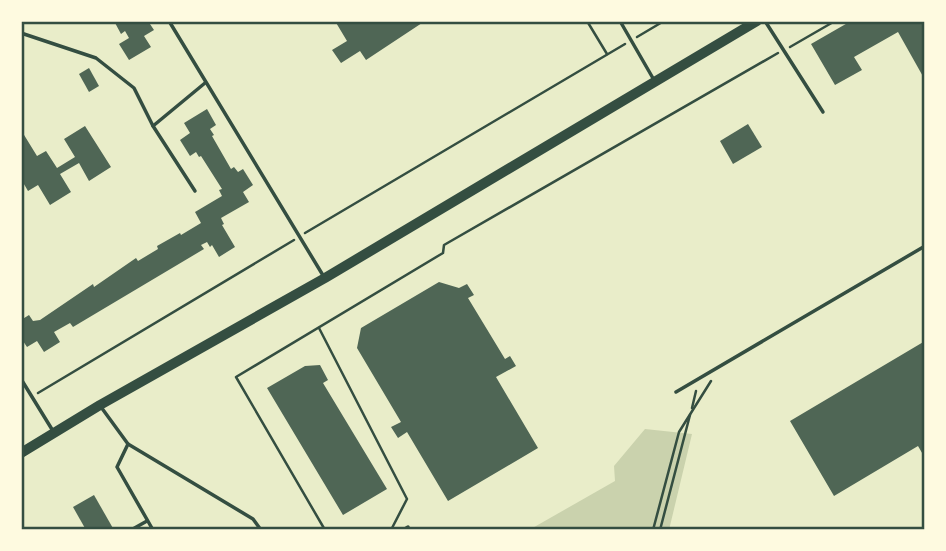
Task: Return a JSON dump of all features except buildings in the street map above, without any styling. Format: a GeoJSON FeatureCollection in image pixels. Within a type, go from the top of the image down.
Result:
{"type":"FeatureCollection","features":[{"type":"Feature","properties":{"kind":"street"},"geometry":{"type":"LineString","coordinates":[[21,453],[324,278],[757,21]]}},
{"type":"Feature","properties":{"kind":"lane"},"geometry":{"type":"LineString","coordinates":[[169,21],[324,278]]}},
{"type":"Feature","properties":{"kind":"lane"},"geometry":{"type":"LineString","coordinates":[[620,21],[655,81]]}},
{"type":"Feature","properties":{"kind":"lane"},"geometry":{"type":"LineString","coordinates":[[765,21],[823,112]]}},
{"type":"Feature","properties":{"kind":"lane"},"geometry":{"type":"LineString","coordinates":[[21,33],[96,58],[134,88],[153,126],[195,191]]}},
{"type":"Feature","properties":{"kind":"lane"},"geometry":{"type":"LineString","coordinates":[[153,126],[205,83]]}},
{"type":"Feature","properties":{"kind":"lane"},"geometry":{"type":"LineString","coordinates":[[676,392],[925,246]]}},
{"type":"Feature","properties":{"kind":"lane"},"geometry":{"type":"LineString","coordinates":[[21,379],[54,432]]}},
{"type":"Feature","properties":{"kind":"lane"},"geometry":{"type":"LineString","coordinates":[[100,405],[128,444],[253,519],[261,530]]}},
{"type":"Feature","properties":{"kind":"lane"},"geometry":{"type":"LineString","coordinates":[[128,444],[117,467],[153,530]]}},
{"type":"Feature","properties":{"kind":"lane"},"geometry":{"type":"LineString","coordinates":[[131,530],[147,521]]}},
{"type":"Feature","properties":{"kind":"lane"},"geometry":{"type":"LineString","coordinates":[[403,530],[408,527]]}},
{"type":"Feature","properties":{"kind":"path"},"geometry":{"type":"LineString","coordinates":[[587,21],[607,55]]}},
{"type":"Feature","properties":{"kind":"path"},"geometry":{"type":"LineString","coordinates":[[32,396],[664,21]]}},
{"type":"Feature","properties":{"kind":"path"},"geometry":{"type":"LineString","coordinates":[[325,530],[236,377],[443,253],[443,245],[835,21]]}},
{"type":"Feature","properties":{"kind":"path"},"geometry":{"type":"LineString","coordinates":[[319,328],[407,499],[391,530]]}},
{"type":"Feature","properties":{"kind":"path"},"geometry":{"type":"LineString","coordinates":[[653,530],[679,432],[722,365]]}},
{"type":"Feature","properties":{"kind":"path"},"geometry":{"type":"LineString","coordinates":[[660,530],[698,379]]}},
{"type":"Feature","properties":{"kind":"green space"},"geometry":{"type":"Polygon","coordinates":[[[645,429],[692,434],[669,530],[529,530],[615,481],[614,466],[645,429]]]}}]}
